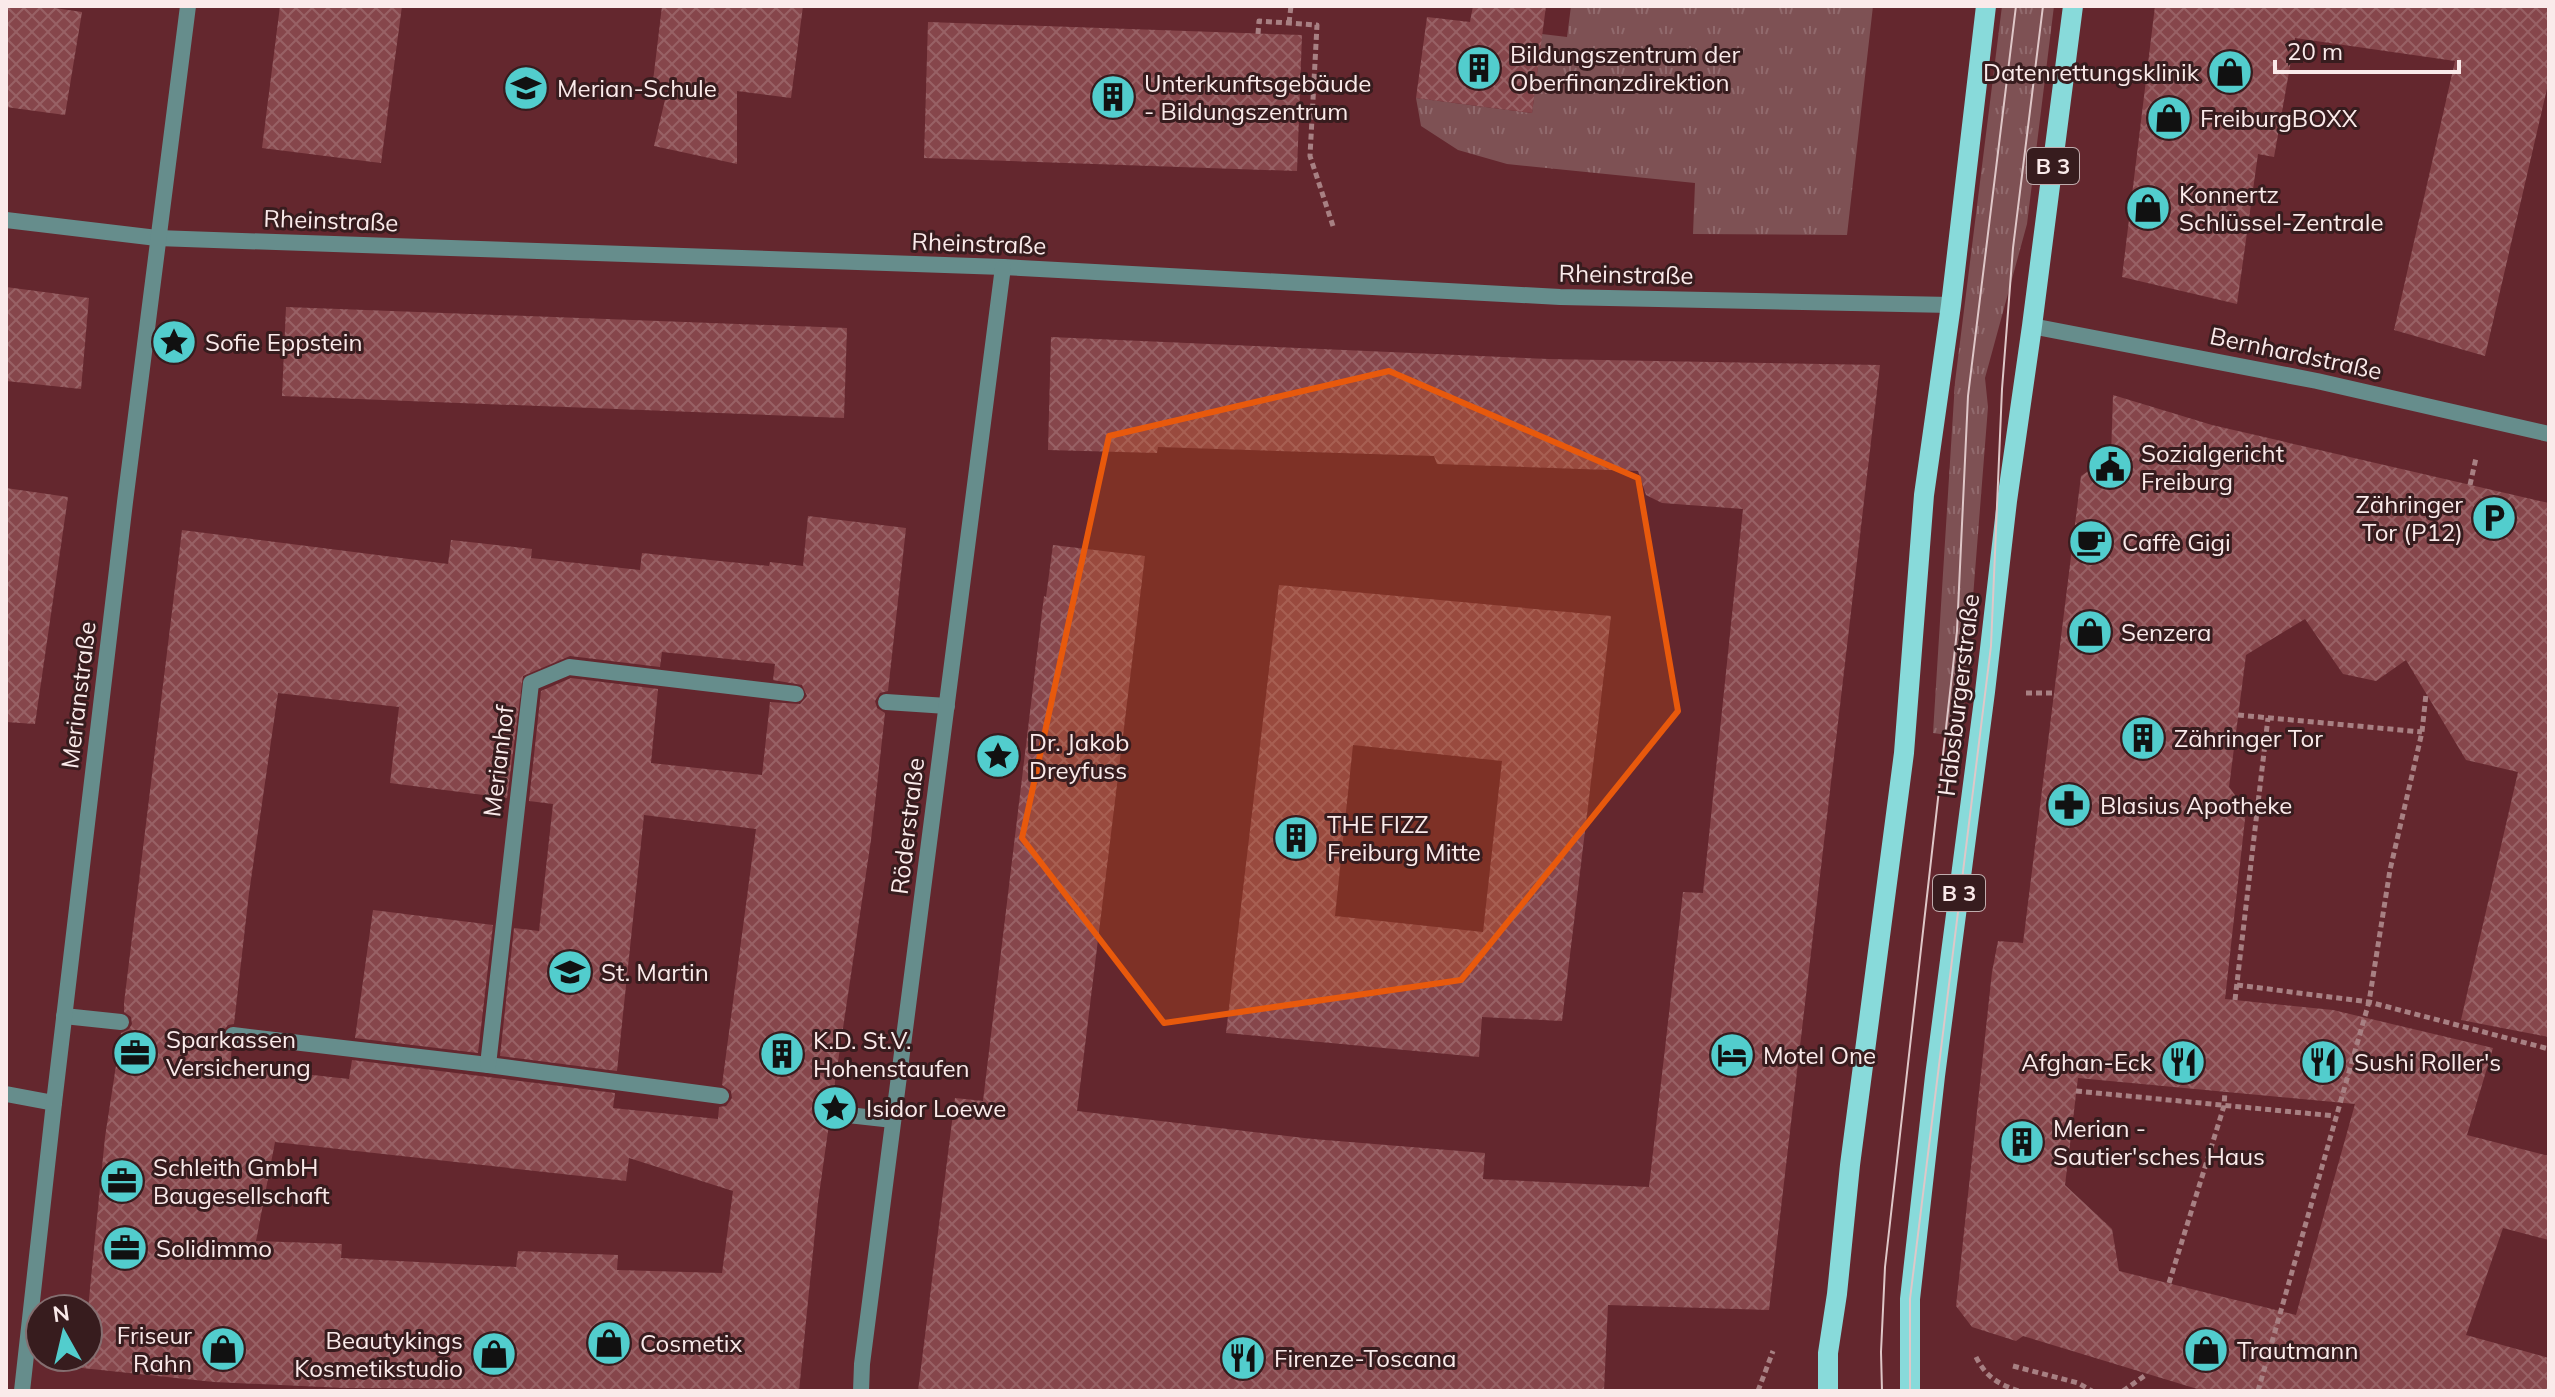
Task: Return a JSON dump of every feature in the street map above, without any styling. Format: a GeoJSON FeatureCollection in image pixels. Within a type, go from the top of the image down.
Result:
{"type":"FeatureCollection","features":[{"type":"Feature","properties":{"kind":"main road","name":"Habsburgerstraße"},"geometry":{"type":"LineString","coordinates":[[1828,1391],[1828,1353],[1850,1165],[1904,753],[1924,495],[1951,305],[1986,6]]}},
{"type":"Feature","properties":{"kind":"main road","name":"Habsburgerstraße"},"geometry":{"type":"LineString","coordinates":[[1910,1391],[1910,1299],[2007,501],[2073,6]]}},
{"type":"Feature","properties":{"kind":"street","name":"Merianstraße"},"geometry":{"type":"LineString","coordinates":[[22,1391],[157,238],[188,6]]}},
{"type":"Feature","properties":{"kind":"street","name":"Rheinstraße"},"geometry":{"type":"LineString","coordinates":[[6,220],[157,238],[1003,267],[1560,297],[1951,305]]}},
{"type":"Feature","properties":{"kind":"street","name":"Röderstraße"},"geometry":{"type":"LineString","coordinates":[[861,1391],[1003,267]]}},
{"type":"Feature","properties":{"kind":"street","name":"Bernhardstraße"},"geometry":{"type":"LineString","coordinates":[[2032,326],[2317,381],[2549,434]]}},
{"type":"Feature","properties":{"kind":"street","name":"Merianhof"},"geometry":{"type":"LineString","coordinates":[[488,1065],[531,683],[569,667],[796,694]]}},
{"type":"Feature","properties":{"kind":"street"},"geometry":{"type":"LineString","coordinates":[[886,702],[947,706]]}},
{"type":"Feature","properties":{"kind":"street"},"geometry":{"type":"LineString","coordinates":[[64,1016],[121,1022]]}},
{"type":"Feature","properties":{"kind":"street"},"geometry":{"type":"LineString","coordinates":[[233,1035],[721,1096]]}},
{"type":"Feature","properties":{"kind":"street"},"geometry":{"type":"LineString","coordinates":[[6,1094],[54,1103]]}},
{"type":"Feature","properties":{"kind":"street"},"geometry":{"type":"LineString","coordinates":[[830,1113],[893,1120]]}},
{"type":"Feature","properties":{"kind":"path"},"geometry":{"type":"LineString","coordinates":[[1289,23],[1291,6]]}},
{"type":"Feature","properties":{"kind":"path"},"geometry":{"type":"LineString","coordinates":[[1258,34],[1259,21],[1317,25],[1310,156],[1333,226]]}},
{"type":"Feature","properties":{"kind":"path"},"geometry":{"type":"LineString","coordinates":[[2258,1391],[2369,1002],[2390,870],[2422,732],[2426,694]]}},
{"type":"Feature","properties":{"kind":"path"},"geometry":{"type":"LineString","coordinates":[[2238,715],[2422,732]]}},
{"type":"Feature","properties":{"kind":"path"},"geometry":{"type":"LineString","coordinates":[[2235,1000],[2268,718]]}},
{"type":"Feature","properties":{"kind":"path"},"geometry":{"type":"LineString","coordinates":[[2237,985],[2369,1002],[2549,1049]]}},
{"type":"Feature","properties":{"kind":"path"},"geometry":{"type":"LineString","coordinates":[[2076,1091],[2335,1116]]}},
{"type":"Feature","properties":{"kind":"path"},"geometry":{"type":"LineString","coordinates":[[2169,1283],[2224,1106],[2225,1091]]}},
{"type":"Feature","properties":{"kind":"path"},"geometry":{"type":"LineString","coordinates":[[1758,1391],[1773,1351]]}},
{"type":"Feature","properties":{"kind":"path"},"geometry":{"type":"LineString","coordinates":[[1976,1357],[1982,1369],[1997,1384],[2019,1391]]}},
{"type":"Feature","properties":{"kind":"path"},"geometry":{"type":"LineString","coordinates":[[2013,1366],[2078,1383],[2092,1391]]}},
{"type":"Feature","properties":{"kind":"path"},"geometry":{"type":"LineString","coordinates":[[2123,1391],[2147,1374]]}},
{"type":"Feature","properties":{"kind":"highlighted area"},"geometry":{"type":"Polygon","coordinates":[[[1389,371],[1638,478],[1678,711],[1461,980],[1164,1023],[1022,838],[1109,436],[1389,371]]]}},
{"type":"Feature","properties":{"kind":"green space"},"geometry":{"type":"Polygon","coordinates":[[[1571,6],[1873,6],[1847,235],[1693,234],[1695,183],[1507,164],[1458,150],[1421,126],[1416,98],[1532,113],[1542,34],[1567,37],[1571,6]]]}},
{"type":"Feature","properties":{"kind":"green space"},"geometry":{"type":"Polygon","coordinates":[[[2002,6],[2054,6],[2027,224],[1985,378],[1988,407],[1962,737],[1933,733],[1955,382],[2002,6]]]}},
{"type":"Feature","properties":{"kind":"building"},"geometry":{"type":"Polygon","coordinates":[[[6,6],[41,6],[82,12],[65,115],[6,107],[6,6]]]}},
{"type":"Feature","properties":{"kind":"building"},"geometry":{"type":"Polygon","coordinates":[[[280,6],[402,6],[381,163],[262,148],[280,6]]]}},
{"type":"Feature","properties":{"kind":"building"},"geometry":{"type":"Polygon","coordinates":[[[662,6],[803,6],[791,98],[737,91],[737,164],[654,146],[669,83],[653,81],[662,6]]]}},
{"type":"Feature","properties":{"kind":"building","name":"Bildungszentrum der Oberfinanzdirektion"},"geometry":{"type":"Polygon","coordinates":[[[1473,6],[1546,6],[1532,113],[1416,98],[1427,17],[1470,22],[1473,6]]]}},
{"type":"Feature","properties":{"kind":"building"},"geometry":{"type":"Polygon","coordinates":[[[2155,6],[2549,6],[2549,80],[2485,356],[2394,330],[2455,61],[2295,38],[2274,157],[2258,154],[2237,304],[2122,277],[2155,6]]]}},
{"type":"Feature","properties":{"kind":"building","name":"Unterkunftsgebäude - Bildungszentrum"},"geometry":{"type":"Polygon","coordinates":[[[928,22],[1302,35],[1297,171],[924,158],[928,22]]]}},
{"type":"Feature","properties":{"kind":"building"},"geometry":{"type":"Polygon","coordinates":[[[6,287],[89,298],[81,389],[6,381],[6,287]]]}},
{"type":"Feature","properties":{"kind":"building"},"geometry":{"type":"Polygon","coordinates":[[[286,307],[847,328],[844,418],[282,396],[286,307]]]}},
{"type":"Feature","properties":{"kind":"building"},"geometry":{"type":"Polygon","coordinates":[[[1051,337],[1548,359],[1880,365],[1769,1310],[1608,1305],[1604,1391],[918,1391],[955,1098],[983,1101],[1044,596],[1053,545],[1145,556],[1077,1111],[1313,1139],[1485,1153],[1483,1179],[1649,1187],[1683,892],[1703,893],[1743,509],[1662,503],[1646,495],[1638,471],[1437,464],[1434,456],[1158,447],[1157,453],[1048,450],[1051,337]]]}},
{"type":"Feature","properties":{"kind":"building"},"geometry":{"type":"Polygon","coordinates":[[[2113,395],[2212,425],[2549,503],[2549,1037],[2461,1020],[2518,772],[2466,760],[2406,660],[2376,681],[2343,674],[2305,619],[2246,655],[2229,787],[2246,810],[2225,999],[2333,1010],[2493,1048],[2467,1135],[2549,1156],[2549,1240],[2503,1228],[2466,1335],[2549,1358],[2549,1391],[2204,1391],[2023,1336],[2016,1341],[1972,1327],[1956,1306],[1992,972],[1998,941],[2023,943],[2081,476],[2111,456],[2113,395]],[[2078,1078],[2065,1185],[2112,1229],[2119,1271],[2296,1315],[2355,1104],[2078,1078]]]}},
{"type":"Feature","properties":{"kind":"building"},"geometry":{"type":"Polygon","coordinates":[[[6,488],[68,497],[35,724],[6,722],[6,488]]]}},
{"type":"Feature","properties":{"kind":"building"},"geometry":{"type":"Polygon","coordinates":[[[808,516],[906,528],[888,691],[880,693],[875,701],[877,708],[885,713],[871,840],[832,1102],[825,1103],[819,1111],[820,1118],[829,1124],[799,1391],[344,1388],[214,1382],[104,1370],[104,1293],[90,1293],[105,1137],[121,1033],[132,1024],[131,1017],[124,1012],[124,1003],[182,530],[448,564],[451,540],[532,549],[531,558],[640,570],[642,553],[769,566],[770,562],[803,566],[808,516]],[[662,652],[660,667],[570,656],[523,676],[507,798],[390,783],[399,707],[278,693],[234,1024],[228,1025],[222,1033],[223,1040],[232,1046],[230,1066],[349,1079],[352,1060],[615,1093],[613,1108],[718,1119],[719,1107],[726,1106],[732,1098],[731,1091],[722,1085],[756,829],[644,815],[617,1071],[500,1056],[514,928],[539,931],[553,804],[529,801],[541,691],[571,678],[658,689],[651,763],[762,775],[770,702],[800,704],[807,696],[802,685],[773,680],[775,664],[662,652]],[[275,1142],[256,1241],[342,1244],[341,1258],[516,1267],[518,1251],[618,1255],[617,1270],[722,1273],[733,1191],[629,1158],[626,1181],[275,1142]]]}},
{"type":"Feature","properties":{"kind":"building","name":"THE FIZZ Freiburg Mitte"},"geometry":{"type":"Polygon","coordinates":[[[1279,585],[1611,616],[1562,1021],[1482,1017],[1479,1057],[1226,1033],[1279,585]],[[1353,745],[1335,916],[1483,932],[1502,761],[1353,745]]]}},
{"type":"Feature","properties":{"kind":"building"},"geometry":{"type":"Polygon","coordinates":[[[373,910],[493,925],[478,1053],[355,1038],[373,910]]]}},
{"type":"Feature","properties":{"kind":"tram line"},"geometry":{"type":"LineString","coordinates":[[1882,1391],[1885,1267],[1957,631],[1968,396],[2016,6]]}},
{"type":"Feature","properties":{"kind":"tram line"},"geometry":{"type":"LineString","coordinates":[[1910,1391],[1910,1299],[1991,646],[2002,389],[2013,248],[2043,6]]}},
{"type":"Feature","properties":{"kind":"place","name":"Bildungszentrum der Oberfinanzdirektion"},"geometry":{"type":"Point","coordinates":[1479,68]}},
{"type":"Feature","properties":{"kind":"place","name":"Datenrettungsklinik"},"geometry":{"type":"Point","coordinates":[2230,72]}},
{"type":"Feature","properties":{"kind":"place","name":"Merian-Schule"},"geometry":{"type":"Point","coordinates":[526,88]}},
{"type":"Feature","properties":{"kind":"place","name":"Unterkunftsgebäude - Bildungszentrum"},"geometry":{"type":"Point","coordinates":[1113,97]}},
{"type":"Feature","properties":{"kind":"place","name":"FreiburgBOXX"},"geometry":{"type":"Point","coordinates":[2169,118]}},
{"type":"Feature","properties":{"kind":"place","name":"Konnertz Schlüssel-Zentrale"},"geometry":{"type":"Point","coordinates":[2148,208]}},
{"type":"Feature","properties":{"kind":"place","name":"Sofie Eppstein"},"geometry":{"type":"Point","coordinates":[174,342]}},
{"type":"Feature","properties":{"kind":"place","name":"Sozialgericht Freiburg"},"geometry":{"type":"Point","coordinates":[2110,467]}},
{"type":"Feature","properties":{"kind":"place","name":"Zähringer Tor (P12)"},"geometry":{"type":"Point","coordinates":[2494,518]}},
{"type":"Feature","properties":{"kind":"place","name":"Caffè Gigi"},"geometry":{"type":"Point","coordinates":[2091,542]}},
{"type":"Feature","properties":{"kind":"place","name":"Senzera"},"geometry":{"type":"Point","coordinates":[2090,632]}},
{"type":"Feature","properties":{"kind":"place","name":"Zähringer Tor"},"geometry":{"type":"Point","coordinates":[2143,738]}},
{"type":"Feature","properties":{"kind":"place","name":"Dr. Jakob Dreyfuss"},"geometry":{"type":"Point","coordinates":[998,756]}},
{"type":"Feature","properties":{"kind":"place","name":"Blasius Apotheke"},"geometry":{"type":"Point","coordinates":[2069,805]}},
{"type":"Feature","properties":{"kind":"place","name":"THE FIZZ Freiburg Mitte"},"geometry":{"type":"Point","coordinates":[1296,838]}},
{"type":"Feature","properties":{"kind":"place","name":"St. Martin"},"geometry":{"type":"Point","coordinates":[570,972]}},
{"type":"Feature","properties":{"kind":"place","name":"Sparkassen Versicherung"},"geometry":{"type":"Point","coordinates":[135,1053]}},
{"type":"Feature","properties":{"kind":"place","name":"K.D. St.V. Hohenstaufen"},"geometry":{"type":"Point","coordinates":[782,1054]}},
{"type":"Feature","properties":{"kind":"place","name":"Motel One"},"geometry":{"type":"Point","coordinates":[1732,1055]}},
{"type":"Feature","properties":{"kind":"place","name":"Afghan-Eck"},"geometry":{"type":"Point","coordinates":[2183,1062]}},
{"type":"Feature","properties":{"kind":"place","name":"Sushi Roller's"},"geometry":{"type":"Point","coordinates":[2323,1062]}},
{"type":"Feature","properties":{"kind":"place","name":"Isidor Loewe"},"geometry":{"type":"Point","coordinates":[835,1108]}},
{"type":"Feature","properties":{"kind":"place","name":"Merian - Sautier'sches Haus"},"geometry":{"type":"Point","coordinates":[2022,1142]}},
{"type":"Feature","properties":{"kind":"place","name":"Schleith GmbH Baugesellschaft"},"geometry":{"type":"Point","coordinates":[122,1181]}},
{"type":"Feature","properties":{"kind":"place","name":"Solidimmo"},"geometry":{"type":"Point","coordinates":[125,1248]}},
{"type":"Feature","properties":{"kind":"place","name":"Cosmetix"},"geometry":{"type":"Point","coordinates":[609,1343]}},
{"type":"Feature","properties":{"kind":"place","name":"Friseur Rahn"},"geometry":{"type":"Point","coordinates":[223,1349]}},
{"type":"Feature","properties":{"kind":"place","name":"Trautmann"},"geometry":{"type":"Point","coordinates":[2206,1350]}},
{"type":"Feature","properties":{"kind":"place","name":"Beautykings Kosmetikstudio"},"geometry":{"type":"Point","coordinates":[494,1354]}},
{"type":"Feature","properties":{"kind":"place","name":"Firenze-Toscana"},"geometry":{"type":"Point","coordinates":[1243,1358]}}]}
